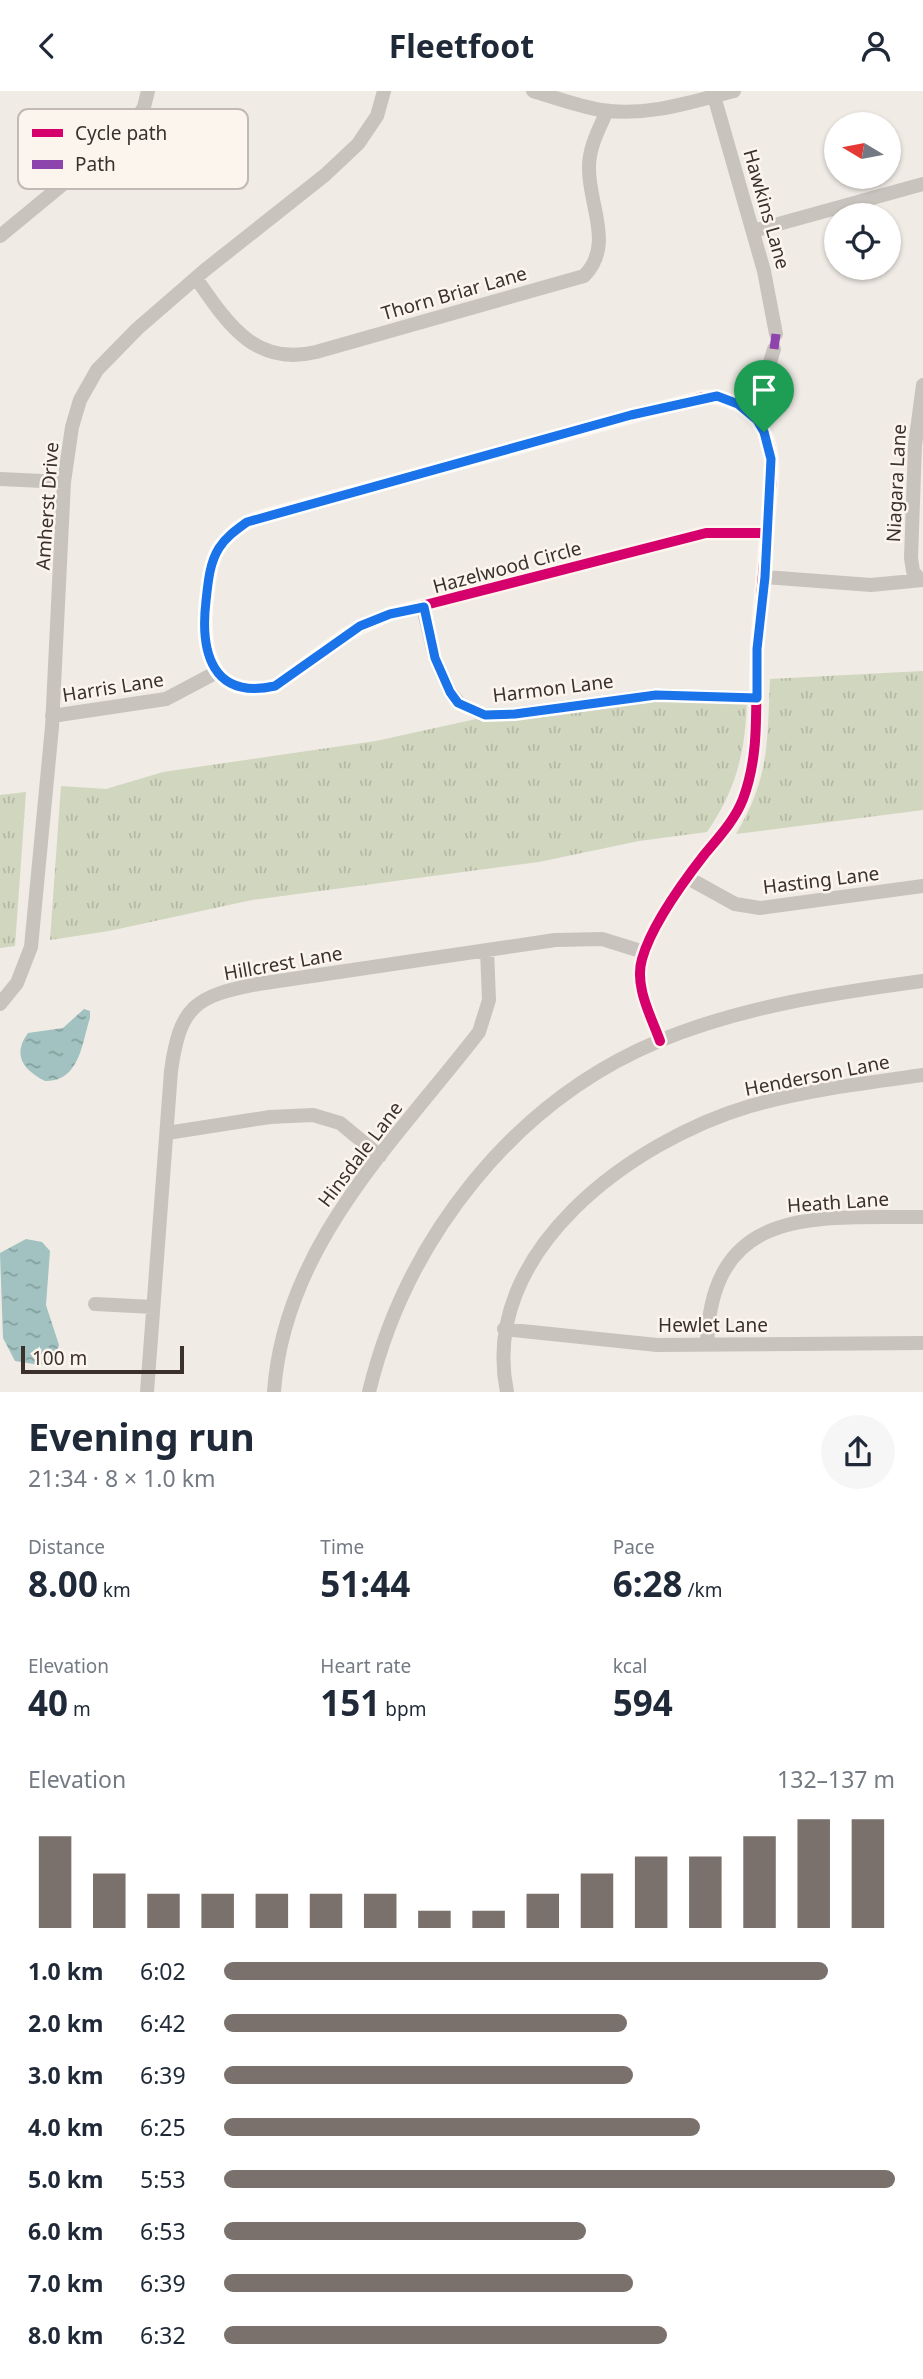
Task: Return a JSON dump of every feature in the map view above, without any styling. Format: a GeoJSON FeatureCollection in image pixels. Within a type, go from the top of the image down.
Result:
{"type":"FeatureCollection","features":[{"type":"Feature","properties":{"kind":"street"},"geometry":{"type":"LineString","coordinates":[[143,109],[148,91]]}},
{"type":"Feature","properties":{"kind":"street","name":"Amherst Drive"},"geometry":{"type":"LineString","coordinates":[[0,1004],[17,983],[31,947],[52,716],[65,482],[72,427],[80,400],[92,377],[118,346],[196,278],[336,166],[373,123],[384,91]]}},
{"type":"Feature","properties":{"kind":"street"},"geometry":{"type":"LineString","coordinates":[[533,91],[607,111],[648,111],[734,91]]}},
{"type":"Feature","properties":{"kind":"street","name":"Hawkins Lane"},"geometry":{"type":"LineString","coordinates":[[714,96],[767,283],[775,341],[764,382],[743,407]]}},
{"type":"Feature","properties":{"kind":"street","name":"Thorn Briar Lane"},"geometry":{"type":"LineString","coordinates":[[196,278],[245,339],[260,348],[289,356],[316,352],[584,276],[595,263],[599,245],[589,177],[590,149],[607,111]]}},
{"type":"Feature","properties":{"kind":"street"},"geometry":{"type":"LineString","coordinates":[[753,231],[923,184]]}},
{"type":"Feature","properties":{"kind":"street"},"geometry":{"type":"LineString","coordinates":[[0,236],[57,189]]}},
{"type":"Feature","properties":{"kind":"street","name":"Niagara Lane"},"geometry":{"type":"LineString","coordinates":[[922,580],[911,565],[923,385]]}},
{"type":"Feature","properties":{"kind":"street"},"geometry":{"type":"LineString","coordinates":[[217,672],[205,641],[209,575],[217,551],[225,540],[247,522],[703,397],[717,396],[743,407],[757,420],[769,445],[771,474],[765,577],[757,649],[753,760],[744,797],[737,812],[688,878],[644,952],[640,983],[660,1041]]}},
{"type":"Feature","properties":{"kind":"street"},"geometry":{"type":"LineString","coordinates":[[0,479],[65,482]]}},
{"type":"Feature","properties":{"kind":"street","name":"Hazelwood Circle"},"geometry":{"type":"LineString","coordinates":[[217,672],[233,684],[246,688],[275,686],[360,626],[390,614],[706,533],[767,533]]}},
{"type":"Feature","properties":{"kind":"street","name":"Niagara Lane"},"geometry":{"type":"LineString","coordinates":[[765,577],[872,585],[922,580]]}},
{"type":"Feature","properties":{"kind":"street","name":"Harmon Lane"},"geometry":{"type":"LineString","coordinates":[[424,607],[435,658],[450,692],[458,703],[485,715],[515,714],[656,695],[757,698]]}},
{"type":"Feature","properties":{"kind":"street","name":"Harris Lane"},"geometry":{"type":"LineString","coordinates":[[52,716],[166,699],[217,672]]}},
{"type":"Feature","properties":{"kind":"street","name":"Hasting Lane"},"geometry":{"type":"LineString","coordinates":[[688,878],[735,904],[760,908],[923,885]]}},
{"type":"Feature","properties":{"kind":"street","name":"Hillcrest Lane"},"geometry":{"type":"LineString","coordinates":[[147,1392],[175,1042],[184,1017],[204,999],[258,984],[588,938],[613,941],[644,952]]}},
{"type":"Feature","properties":{"kind":"street","name":"Hinsdale Lane"},"geometry":{"type":"LineString","coordinates":[[274,1392],[287,1319],[303,1275],[334,1219],[380,1156],[479,1032],[489,1000],[487,950]]}},
{"type":"Feature","properties":{"kind":"street"},"geometry":{"type":"LineString","coordinates":[[369,1392],[381,1349],[411,1277],[442,1225],[480,1174],[556,1098],[660,1041],[792,1001],[923,981]]}},
{"type":"Feature","properties":{"kind":"street","name":"Henderson Lane"},"geometry":{"type":"LineString","coordinates":[[507,1392],[503,1362],[504,1329],[520,1281],[548,1238],[600,1188],[656,1148],[702,1124],[750,1107],[854,1085],[923,1075]]}},
{"type":"Feature","properties":{"kind":"street"},"geometry":{"type":"LineString","coordinates":[[167,1133],[270,1117],[313,1115],[340,1123],[380,1156]]}},
{"type":"Feature","properties":{"kind":"street","name":"Heath Lane"},"geometry":{"type":"LineString","coordinates":[[708,1345],[712,1297],[717,1284],[732,1260],[764,1233],[800,1220],[923,1217]]}},
{"type":"Feature","properties":{"kind":"street"},"geometry":{"type":"LineString","coordinates":[[95,1304],[153,1307]]}},
{"type":"Feature","properties":{"kind":"street","name":"Hewlet Lane"},"geometry":{"type":"LineString","coordinates":[[504,1329],[657,1345],[923,1343]]}},
{"type":"Feature","properties":{"kind":"green space"},"geometry":{"type":"Polygon","coordinates":[[[923,671],[923,810],[736,834],[755,795],[765,759],[770,679],[923,671]]]}},
{"type":"Feature","properties":{"kind":"green space"},"geometry":{"type":"Polygon","coordinates":[[[641,697],[747,700],[738,769],[726,800],[707,832],[639,841],[539,862],[252,900],[109,931],[50,940],[61,786],[106,789],[163,772],[376,741],[499,714],[641,697]]]}},
{"type":"Feature","properties":{"kind":"green space"},"geometry":{"type":"Polygon","coordinates":[[[26,792],[15,946],[0,948],[0,795],[26,792]]]}},
{"type":"Feature","properties":{"kind":"water"},"geometry":{"type":"Polygon","coordinates":[[[84,1009],[90,1011],[90,1018],[73,1068],[57,1080],[45,1081],[31,1072],[22,1061],[21,1055],[23,1041],[28,1033],[63,1028],[84,1009]]]}},
{"type":"Feature","properties":{"kind":"water"},"geometry":{"type":"Polygon","coordinates":[[[26,1239],[42,1242],[50,1251],[46,1305],[59,1345],[54,1361],[40,1365],[15,1361],[3,1338],[0,1253],[26,1239]]]}},
{"type":"Feature","properties":{"kind":"marked path"},"geometry":{"type":"LineString","coordinates":[[774,349],[776,334]]}},
{"type":"Feature","properties":{"kind":"cycle path"},"geometry":{"type":"LineString","coordinates":[[660,1041],[640,980],[646,946],[668,905],[736,814],[743,799],[753,759],[758,636],[771,490],[772,470],[768,441],[751,414],[724,399],[703,397],[261,517],[241,526],[220,546],[210,574],[205,615],[208,651],[222,678],[235,685],[253,689],[275,686],[345,635],[390,614],[706,533],[767,533]]}},
{"type":"Feature","properties":{"kind":"route"},"geometry":{"type":"LineString","coordinates":[[717,396],[738,404],[757,420],[764,432],[769,445],[771,474],[765,577],[757,649],[757,698],[656,695],[499,716],[470,711],[458,703],[444,681],[435,658],[424,607],[390,614],[360,626],[318,653],[275,686],[260,689],[233,684],[220,677],[212,665],[205,641],[209,575],[217,551],[235,530],[247,522],[433,472],[549,437],[703,397],[717,396]]}}]}
